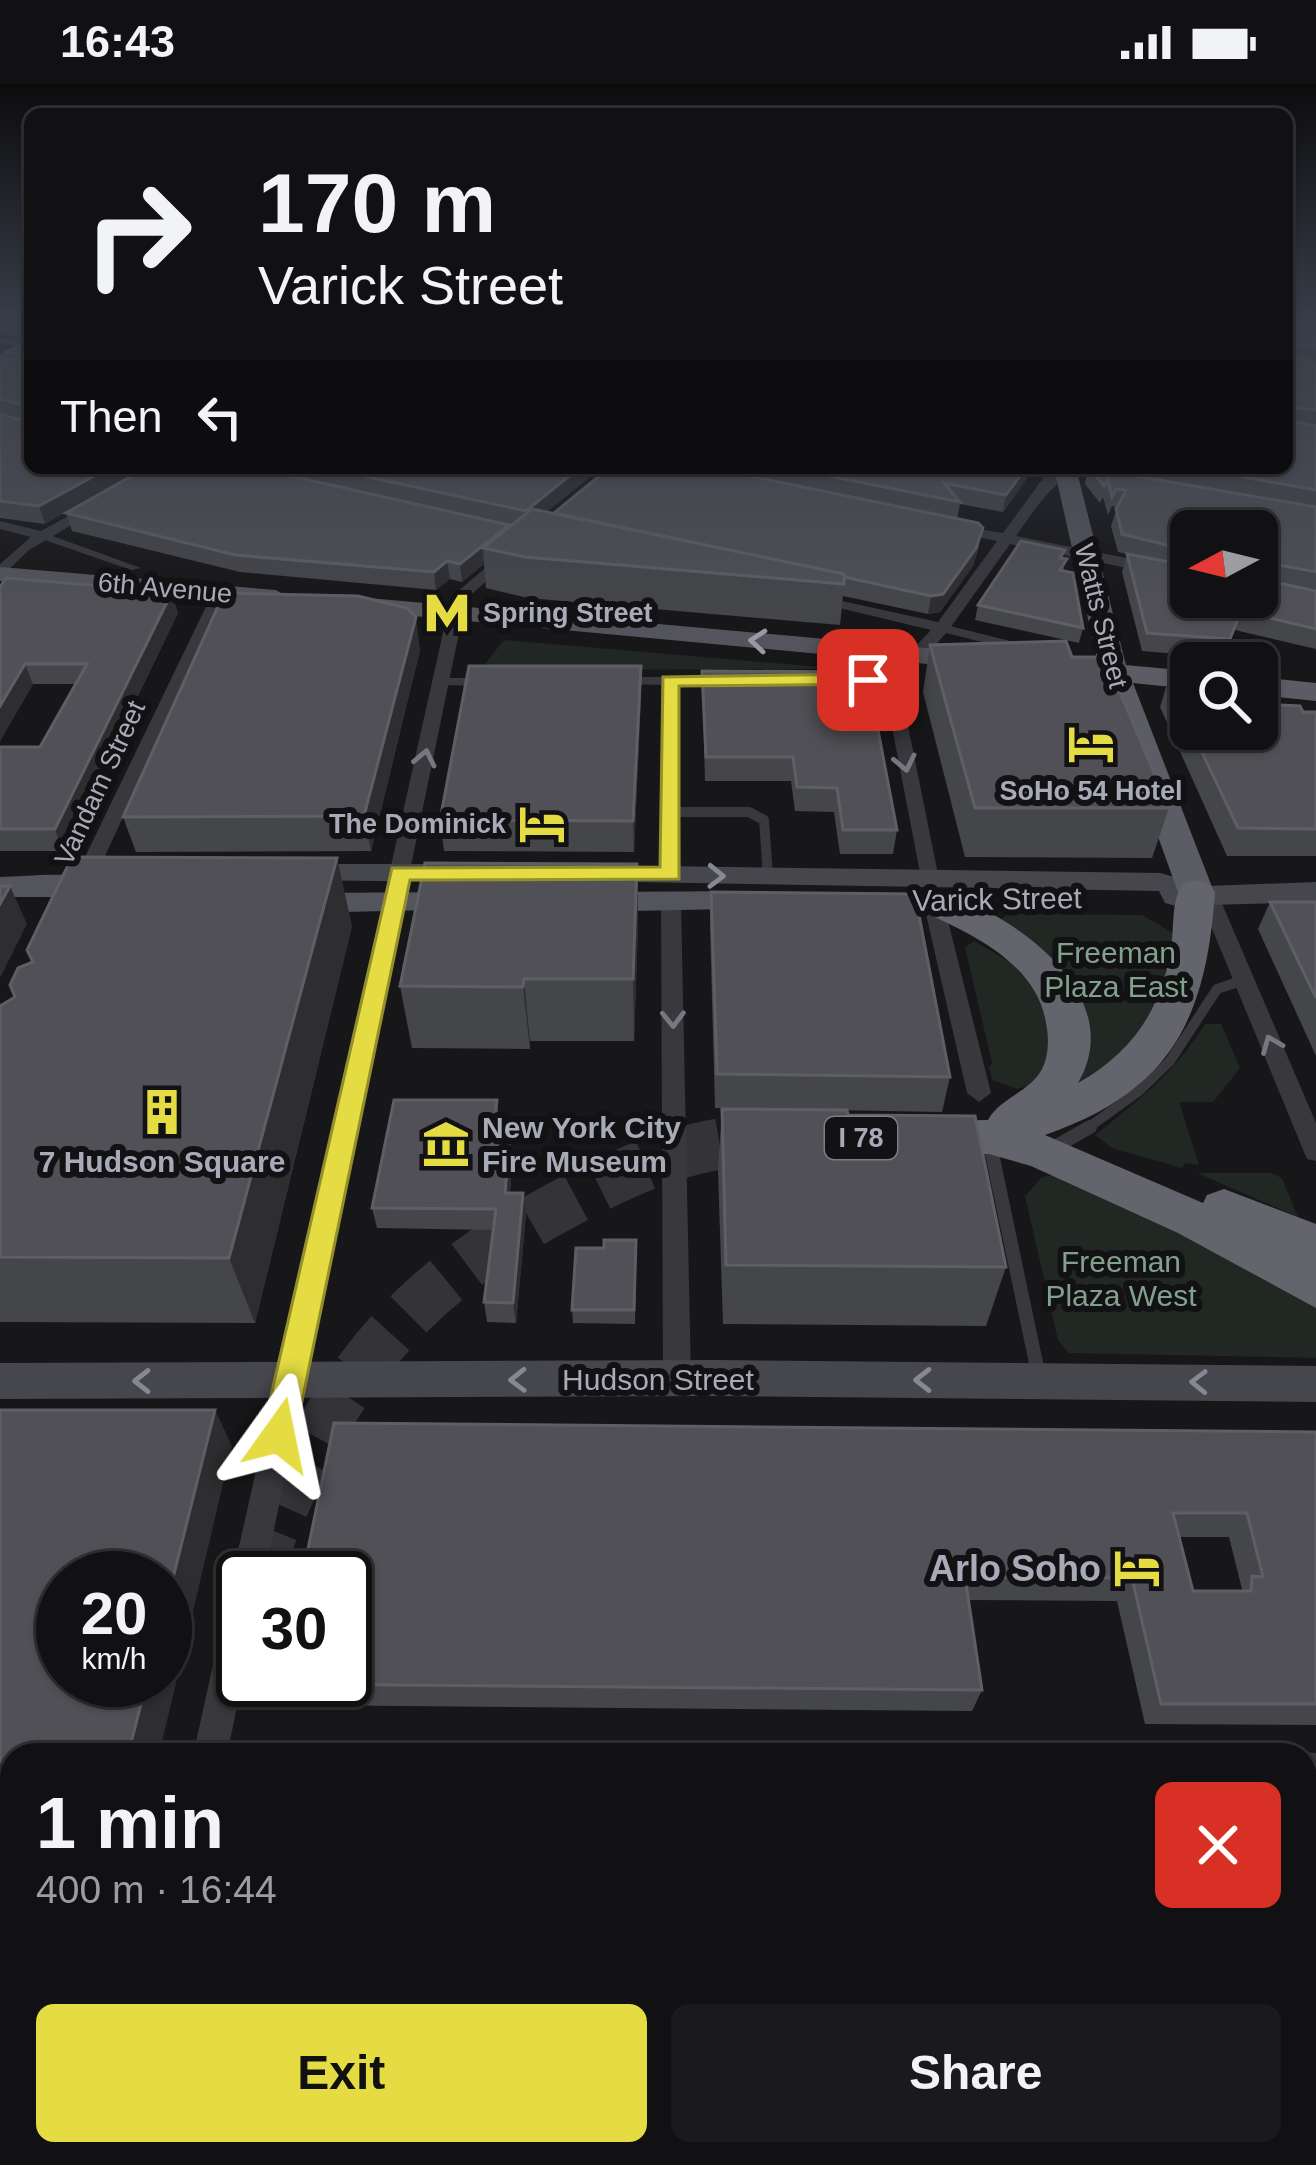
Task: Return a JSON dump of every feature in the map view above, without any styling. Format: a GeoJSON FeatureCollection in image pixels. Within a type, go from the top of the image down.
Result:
{"type":"FeatureCollection","features":[{"type":"Feature","properties":{"kind":"highway","name":"6th Avenue"},"geometry":{"type":"LineString","coordinates":[[1114,673],[1170,678]]}},
{"type":"Feature","properties":{"kind":"highway","name":"Watts Street"},"geometry":{"type":"LineString","coordinates":[[1114,673],[1202,892]]}},
{"type":"Feature","properties":{"kind":"highway"},"geometry":{"type":"LineString","coordinates":[[1278,688],[1316,692]]}},
{"type":"Feature","properties":{"kind":"highway"},"geometry":{"type":"LineString","coordinates":[[931,890],[1022,951],[1052,983],[1068,1021],[1070,1048],[1054,1087],[984,1115]]}},
{"type":"Feature","properties":{"kind":"highway"},"geometry":{"type":"LineString","coordinates":[[984,1115],[1080,1106],[1111,1086],[1148,1052],[1176,1009],[1190,973],[1202,892]]}},
{"type":"Feature","properties":{"kind":"highway"},"geometry":{"type":"LineString","coordinates":[[984,1115],[1044,1152],[1195,1220],[1316,1287]]}},
{"type":"Feature","properties":{"kind":"highway","name":"I 78"},"geometry":{"type":"LineString","coordinates":[[879,1138],[984,1115]]}},
{"type":"Feature","properties":{"kind":"highway"},"geometry":{"type":"LineString","coordinates":[[1044,1152],[1159,1181],[1316,1245]]}},
{"type":"Feature","properties":{"kind":"main road","name":"Watts Street"},"geometry":{"type":"LineString","coordinates":[[1065,474],[1114,673]]}},
{"type":"Feature","properties":{"kind":"main road","name":"6th Avenue"},"geometry":{"type":"LineString","coordinates":[[0,573],[1114,673]]}},
{"type":"Feature","properties":{"kind":"main road"},"geometry":{"type":"LineString","coordinates":[[74,902],[124,877]]}},
{"type":"Feature","properties":{"kind":"main road","name":"Varick Street"},"geometry":{"type":"LineString","coordinates":[[671,888],[768,877],[969,895],[1149,898],[1202,892],[1316,892]]}},
{"type":"Feature","properties":{"kind":"main road"},"geometry":{"type":"LineString","coordinates":[[0,887],[74,902],[147,903]]}},
{"type":"Feature","properties":{"kind":"main road"},"geometry":{"type":"LineString","coordinates":[[257,888],[495,888]]}},
{"type":"Feature","properties":{"kind":"main road","name":"Varick Street"},"geometry":{"type":"LineString","coordinates":[[561,888],[931,890]]}},
{"type":"Feature","properties":{"kind":"main road","name":"Hudson Street"},"geometry":{"type":"LineString","coordinates":[[0,1381],[1316,1384]]}},
{"type":"Feature","properties":{"kind":"street"},"geometry":{"type":"LineString","coordinates":[[984,1115],[931,890],[889,680],[942,628],[1058,474]]}},
{"type":"Feature","properties":{"kind":"street"},"geometry":{"type":"LineString","coordinates":[[0,573],[13,555],[109,499]]}},
{"type":"Feature","properties":{"kind":"street"},"geometry":{"type":"LineString","coordinates":[[929,523],[1170,572]]}},
{"type":"Feature","properties":{"kind":"street"},"geometry":{"type":"LineString","coordinates":[[0,525],[135,568]]}},
{"type":"Feature","properties":{"kind":"street"},"geometry":{"type":"LineString","coordinates":[[254,1551],[460,597],[523,544]]}},
{"type":"Feature","properties":{"kind":"street","name":"Vandam Street"},"geometry":{"type":"LineString","coordinates":[[74,902],[218,593]]}},
{"type":"Feature","properties":{"kind":"street"},"geometry":{"type":"LineString","coordinates":[[802,597],[1043,654]]}},
{"type":"Feature","properties":{"kind":"street"},"geometry":{"type":"LineString","coordinates":[[1063,659],[1114,673]]}},
{"type":"Feature","properties":{"kind":"street"},"geometry":{"type":"LineString","coordinates":[[601,681],[758,680]]}},
{"type":"Feature","properties":{"kind":"street"},"geometry":{"type":"LineString","coordinates":[[669,681],[677,1379]]}},
{"type":"Feature","properties":{"kind":"street"},"geometry":{"type":"LineString","coordinates":[[442,682],[512,682]]}},
{"type":"Feature","properties":{"kind":"street","name":"Watts Street"},"geometry":{"type":"LineString","coordinates":[[1202,892],[1316,1153]]}},
{"type":"Feature","properties":{"kind":"street"},"geometry":{"type":"LineString","coordinates":[[213,1743],[220,1707]]}},
{"type":"Feature","properties":{"kind":"lane"},"geometry":{"type":"LineString","coordinates":[[670,812],[749,812],[764,820],[768,877]]}},
{"type":"Feature","properties":{"kind":"lane"},"geometry":{"type":"LineString","coordinates":[[1044,1152],[1092,1126],[1155,1077],[1183,1046],[1216,989],[1244,980]]}},
{"type":"Feature","properties":{"kind":"lane"},"geometry":{"type":"LineString","coordinates":[[984,1115],[1040,1381]]}},
{"type":"Feature","properties":{"kind":"green space"},"geometry":{"type":"Polygon","coordinates":[[[504,640],[821,667],[822,669],[480,670],[504,640]]]}},
{"type":"Feature","properties":{"kind":"green space","name":"Freeman Plaza East"},"geometry":{"type":"Polygon","coordinates":[[[1007,914],[1142,915],[1173,933],[1165,989],[1136,1042],[1057,1105],[1078,1051],[999,921],[1007,914]]]}},
{"type":"Feature","properties":{"kind":"green space"},"geometry":{"type":"Polygon","coordinates":[[[974,941],[1026,971],[1056,1031],[1041,1082],[1017,1089],[992,1080],[965,947],[974,941]]]}},
{"type":"Feature","properties":{"kind":"green space"},"geometry":{"type":"Polygon","coordinates":[[[1205,1024],[1221,1024],[1240,1068],[1213,1102],[1179,1102],[1199,1165],[1185,1163],[1182,1168],[1112,1148],[1095,1135],[1169,1071],[1205,1024]]]}},
{"type":"Feature","properties":{"kind":"green space","name":"Freeman Plaza West"},"geometry":{"type":"Polygon","coordinates":[[[1067,1172],[1316,1303],[1316,1358],[1069,1353],[1058,1340],[1025,1196],[1042,1177],[1067,1172]]]}},
{"type":"Feature","properties":{"kind":"green space"},"geometry":{"type":"Polygon","coordinates":[[[1197,1173],[1271,1173],[1282,1178],[1298,1217],[1197,1173]]]}},
{"type":"Feature","properties":{"kind":"building"},"geometry":{"type":"Polygon","coordinates":[[[0,414],[24,421],[24,474],[98,474],[39,506],[0,501],[0,414]]]}},
{"type":"Feature","properties":{"kind":"building"},"geometry":{"type":"Polygon","coordinates":[[[1293,422],[1316,426],[1316,490],[1227,474],[1293,474],[1293,422]]]}},
{"type":"Feature","properties":{"kind":"building"},"geometry":{"type":"Polygon","coordinates":[[[135,474],[283,474],[509,525],[460,564],[447,561],[434,572],[235,555],[66,513],[135,474]]]}},
{"type":"Feature","properties":{"kind":"building"},"geometry":{"type":"Polygon","coordinates":[[[354,474],[572,474],[526,511],[354,474]]]}},
{"type":"Feature","properties":{"kind":"building"},"geometry":{"type":"Polygon","coordinates":[[[602,474],[740,474],[978,523],[983,528],[976,548],[943,594],[931,596],[554,513],[602,474]]]}},
{"type":"Feature","properties":{"kind":"building"},"geometry":{"type":"Polygon","coordinates":[[[818,474],[1022,474],[1006,495],[944,483],[960,502],[818,474]]]}},
{"type":"Feature","properties":{"kind":"building"},"geometry":{"type":"Polygon","coordinates":[[[1095,474],[1125,474],[1316,507],[1316,572],[1278,565],[1278,510],[1170,510],[1170,546],[1122,534],[1116,509],[1126,490],[1116,489],[1112,497],[1108,480],[1104,486],[1095,474]]]}},
{"type":"Feature","properties":{"kind":"building"},"geometry":{"type":"Polygon","coordinates":[[[532,509],[844,574],[844,584],[525,557],[483,548],[532,509]]]}},
{"type":"Feature","properties":{"kind":"building"},"geometry":{"type":"Polygon","coordinates":[[[1021,541],[1065,550],[1060,558],[1067,559],[1060,570],[1073,573],[1083,628],[978,605],[1021,541]]]}},
{"type":"Feature","properties":{"kind":"building"},"geometry":{"type":"Polygon","coordinates":[[[1127,554],[1170,562],[1170,618],[1238,618],[1230,639],[1147,633],[1127,554]]]}},
{"type":"Feature","properties":{"kind":"building"},"geometry":{"type":"Polygon","coordinates":[[[6,578],[172,592],[55,829],[0,829],[0,747],[40,747],[87,664],[25,664],[0,706],[0,587],[6,578]]]}},
{"type":"Feature","properties":{"kind":"building"},"geometry":{"type":"Polygon","coordinates":[[[1278,583],[1316,591],[1316,629],[1270,618],[1278,618],[1278,583]]]}},
{"type":"Feature","properties":{"kind":"building"},"geometry":{"type":"Polygon","coordinates":[[[224,593],[358,596],[407,608],[416,617],[364,816],[123,817],[224,593]]]}},
{"type":"Feature","properties":{"kind":"building"},"geometry":{"type":"Polygon","coordinates":[[[1066,641],[1072,657],[1105,657],[1169,808],[975,808],[930,645],[1066,641]]]}},
{"type":"Feature","properties":{"kind":"building"},"geometry":{"type":"Polygon","coordinates":[[[469,666],[641,666],[633,821],[440,820],[469,666]]]}},
{"type":"Feature","properties":{"kind":"building"},"geometry":{"type":"Polygon","coordinates":[[[702,671],[867,672],[897,830],[843,830],[837,788],[797,787],[793,757],[706,757],[702,671]]]}},
{"type":"Feature","properties":{"kind":"building"},"geometry":{"type":"Polygon","coordinates":[[[1278,705],[1316,712],[1316,829],[1238,828],[1201,750],[1278,750],[1278,705]]]}},
{"type":"Feature","properties":{"kind":"building","name":"7 Hudson Square"},"geometry":{"type":"Polygon","coordinates":[[[72,857],[337,858],[229,1258],[0,1257],[0,1006],[15,997],[10,985],[18,968],[33,962],[27,950],[72,857]]]}},
{"type":"Feature","properties":{"kind":"building"},"geometry":{"type":"Polygon","coordinates":[[[425,863],[637,864],[633,979],[524,979],[523,987],[400,986],[425,863]]]}},
{"type":"Feature","properties":{"kind":"building"},"geometry":{"type":"Polygon","coordinates":[[[711,892],[915,894],[950,1077],[717,1074],[711,892]]]}},
{"type":"Feature","properties":{"kind":"building"},"geometry":{"type":"Polygon","coordinates":[[[1270,902],[1316,902],[1316,998],[1270,902]]]}},
{"type":"Feature","properties":{"kind":"building"},"geometry":{"type":"Polygon","coordinates":[[[394,1100],[497,1100],[492,1146],[509,1146],[505,1193],[523,1193],[513,1303],[484,1302],[496,1209],[372,1208],[394,1100]]]}},
{"type":"Feature","properties":{"kind":"building"},"geometry":{"type":"Polygon","coordinates":[[[722,1109],[975,1116],[1006,1267],[726,1265],[722,1109]]]}},
{"type":"Feature","properties":{"kind":"building"},"geometry":{"type":"Polygon","coordinates":[[[604,1240],[636,1240],[634,1310],[572,1310],[576,1248],[604,1248],[604,1240]]]}},
{"type":"Feature","properties":{"kind":"building"},"geometry":{"type":"Polygon","coordinates":[[[0,1410],[215,1410],[180,1551],[36,1551],[36,1707],[140,1707],[131,1743],[0,1743],[0,1410]]]}},
{"type":"Feature","properties":{"kind":"building"},"geometry":{"type":"Polygon","coordinates":[[[334,1423],[1316,1432],[1316,1704],[1161,1704],[1132,1578],[965,1577],[982,1690],[372,1685],[372,1551],[308,1551],[334,1423]],[[1173,1513],[1193,1591],[1251,1591],[1252,1576],[1263,1577],[1247,1513],[1173,1513]]]}},
{"type":"Feature","properties":{"kind":"tunnel"},"geometry":{"type":"LineString","coordinates":[[265,1551],[306,1457],[336,1406],[406,1316],[450,1277],[502,1240],[603,1184],[645,1165],[734,1142]]}},
{"type":"Feature","properties":{"kind":"place","name":"Spring Street"},"geometry":{"type":"Point","coordinates":[447,613]}},
{"type":"Feature","properties":{"kind":"place","name":"SoHo 54 Hotel"},"geometry":{"type":"Point","coordinates":[1091,744]}},
{"type":"Feature","properties":{"kind":"place","name":"The Dominick"},"geometry":{"type":"Point","coordinates":[542,824]}},
{"type":"Feature","properties":{"kind":"place","name":"7 Hudson Square"},"geometry":{"type":"Point","coordinates":[162,1112]}},
{"type":"Feature","properties":{"kind":"place","name":"New York City Fire Museum"},"geometry":{"type":"Point","coordinates":[446,1144]}},
{"type":"Feature","properties":{"kind":"place","name":"Arlo Soho"},"geometry":{"type":"Point","coordinates":[1137,1568]}},
{"type":"Feature","properties":{"kind":"route"},"geometry":{"type":"LineString","coordinates":[[279,1435],[400,873],[671,874],[669,681],[868,680]]}}]}
